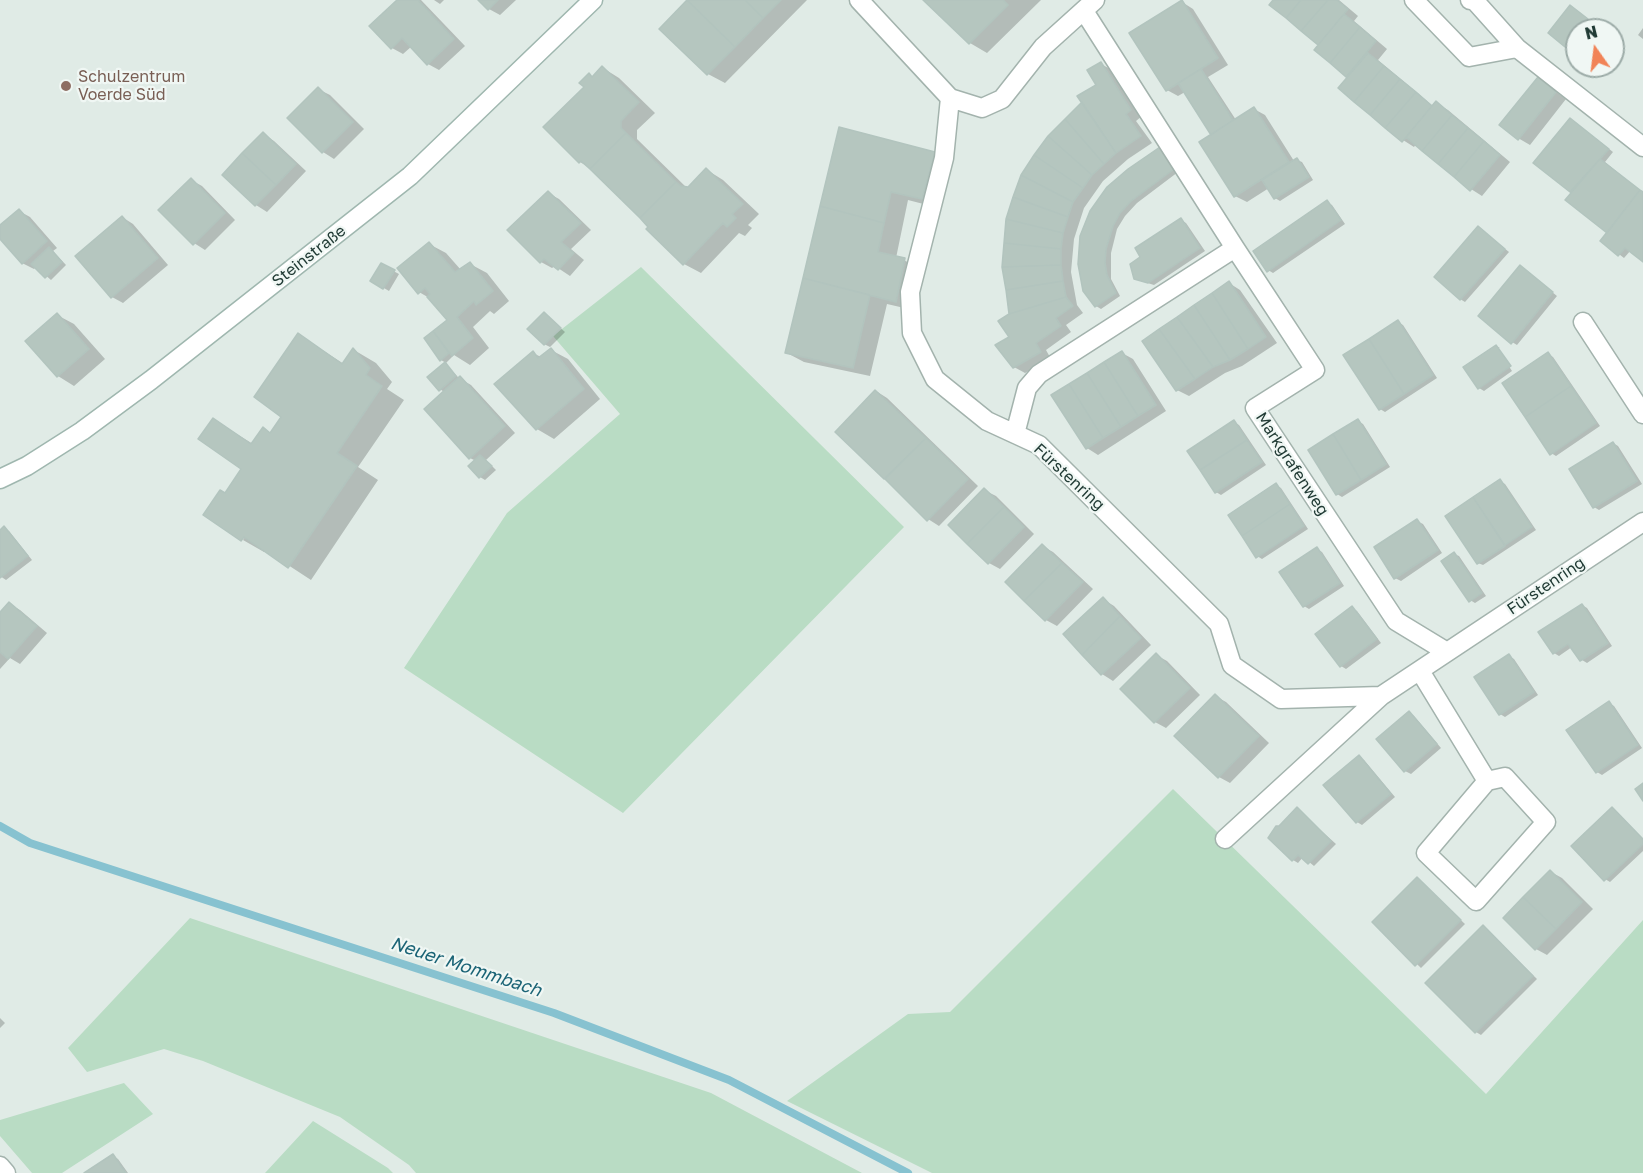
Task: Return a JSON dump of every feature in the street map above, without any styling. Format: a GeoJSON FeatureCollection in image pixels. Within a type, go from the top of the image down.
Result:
{"type":"FeatureCollection","features":[{"type":"Feature","properties":{"kind":"street","name":"Steinstraße"},"geometry":{"type":"LineString","coordinates":[[0,479],[27,466],[82,431],[151,380],[410,176],[593,0]]}},
{"type":"Feature","properties":{"kind":"street"},"geometry":{"type":"LineString","coordinates":[[859,0],[950,98],[982,108],[1002,99],[1043,47],[1090,6]]}},
{"type":"Feature","properties":{"kind":"street"},"geometry":{"type":"LineString","coordinates":[[1414,0],[1469,57],[1517,48]]}},
{"type":"Feature","properties":{"kind":"street"},"geometry":{"type":"LineString","coordinates":[[1470,0],[1474,0],[1517,48],[1643,147]]}},
{"type":"Feature","properties":{"kind":"street","name":"Markgrafenweg"},"geometry":{"type":"LineString","coordinates":[[1090,6],[1234,249],[1315,370],[1255,408],[1396,621],[1448,652]]}},
{"type":"Feature","properties":{"kind":"street","name":"Fürstenring"},"geometry":{"type":"LineString","coordinates":[[950,98],[944,158],[909,292],[912,333],[935,378],[987,422],[1039,445],[1219,624],[1232,664],[1281,699],[1381,696]]}},
{"type":"Feature","properties":{"kind":"street"},"geometry":{"type":"LineString","coordinates":[[1015,434],[1027,388],[1039,374],[1234,249]]}},
{"type":"Feature","properties":{"kind":"street"},"geometry":{"type":"LineString","coordinates":[[1583,322],[1643,414]]}},
{"type":"Feature","properties":{"kind":"street","name":"Fürstenring"},"geometry":{"type":"LineString","coordinates":[[1224,839],[1381,696],[1643,522]]}},
{"type":"Feature","properties":{"kind":"street"},"geometry":{"type":"LineString","coordinates":[[1420,670],[1487,781]]}},
{"type":"Feature","properties":{"kind":"street"},"geometry":{"type":"LineString","coordinates":[[1505,777],[1546,822],[1476,901],[1426,853],[1487,781],[1505,777]]}},
{"type":"Feature","properties":{"kind":"street"},"geometry":{"type":"LineString","coordinates":[[0,1166],[6,1173]]}},
{"type":"Feature","properties":{"kind":"green space"},"geometry":{"type":"Polygon","coordinates":[[[641,267],[904,527],[623,813],[404,668],[507,513],[620,414],[553,336],[641,267]]]}},
{"type":"Feature","properties":{"kind":"green space"},"geometry":{"type":"Polygon","coordinates":[[[1173,789],[1486,1094],[1643,920],[1643,1173],[932,1173],[787,1101],[908,1014],[950,1012],[1173,789]]]}},
{"type":"Feature","properties":{"kind":"green space"},"geometry":{"type":"Polygon","coordinates":[[[190,918],[711,1093],[862,1173],[416,1173],[409,1165],[340,1117],[203,1061],[164,1049],[87,1072],[68,1048],[190,918]]]}},
{"type":"Feature","properties":{"kind":"green space"},"geometry":{"type":"Polygon","coordinates":[[[124,1083],[153,1114],[62,1173],[32,1173],[0,1136],[0,1120],[124,1083]]]}},
{"type":"Feature","properties":{"kind":"green space"},"geometry":{"type":"Polygon","coordinates":[[[313,1121],[388,1168],[393,1173],[265,1173],[313,1121]]]}},
{"type":"Feature","properties":{"kind":"building"},"geometry":{"type":"Polygon","coordinates":[[[397,0],[418,0],[454,39],[427,65],[402,38],[391,49],[369,26],[397,0]]]}},
{"type":"Feature","properties":{"kind":"building"},"geometry":{"type":"Polygon","coordinates":[[[478,0],[498,0],[488,10],[478,0]]]}},
{"type":"Feature","properties":{"kind":"building"},"geometry":{"type":"Polygon","coordinates":[[[687,0],[735,47],[707,75],[659,29],[687,0]]]}},
{"type":"Feature","properties":{"kind":"building"},"geometry":{"type":"Polygon","coordinates":[[[687,0],[745,0],[763,18],[735,47],[687,0]]]}},
{"type":"Feature","properties":{"kind":"building"},"geometry":{"type":"Polygon","coordinates":[[[745,0],[781,0],[763,18],[745,0]]]}},
{"type":"Feature","properties":{"kind":"building"},"geometry":{"type":"Polygon","coordinates":[[[923,0],[1003,0],[1008,5],[969,44],[923,0]]]}},
{"type":"Feature","properties":{"kind":"building"},"geometry":{"type":"Polygon","coordinates":[[[1182,0],[1218,58],[1166,91],[1129,33],[1182,0]]]}},
{"type":"Feature","properties":{"kind":"building"},"geometry":{"type":"Polygon","coordinates":[[[1273,0],[1301,0],[1286,18],[1269,5],[1273,0]]]}},
{"type":"Feature","properties":{"kind":"building"},"geometry":{"type":"Polygon","coordinates":[[[1301,0],[1328,0],[1301,31],[1286,18],[1301,0]]]}},
{"type":"Feature","properties":{"kind":"building"},"geometry":{"type":"Polygon","coordinates":[[[1328,0],[1337,0],[1348,9],[1318,45],[1301,31],[1328,0]]]}},
{"type":"Feature","properties":{"kind":"building"},"geometry":{"type":"Polygon","coordinates":[[[1570,5],[1587,18],[1565,18],[1565,47],[1548,33],[1570,5]]]}},
{"type":"Feature","properties":{"kind":"building"},"geometry":{"type":"Polygon","coordinates":[[[1344,14],[1360,27],[1330,63],[1314,50],[1344,14]]]}},
{"type":"Feature","properties":{"kind":"building"},"geometry":{"type":"Polygon","coordinates":[[[1360,27],[1376,41],[1346,77],[1330,63],[1360,27]]]}},
{"type":"Feature","properties":{"kind":"building"},"geometry":{"type":"Polygon","coordinates":[[[1368,53],[1384,66],[1354,102],[1338,88],[1368,53]]]}},
{"type":"Feature","properties":{"kind":"building"},"geometry":{"type":"Polygon","coordinates":[[[1101,62],[1131,110],[1126,114],[1141,136],[1116,153],[1077,96],[1096,85],[1087,70],[1101,62]]]}},
{"type":"Feature","properties":{"kind":"building"},"geometry":{"type":"Polygon","coordinates":[[[602,66],[639,102],[621,121],[621,128],[626,133],[590,169],[581,161],[579,163],[543,127],[584,87],[579,83],[589,73],[592,77],[602,66]]]}},
{"type":"Feature","properties":{"kind":"building"},"geometry":{"type":"Polygon","coordinates":[[[1384,66],[1400,79],[1370,115],[1354,102],[1384,66]]]}},
{"type":"Feature","properties":{"kind":"building"},"geometry":{"type":"Polygon","coordinates":[[[1201,69],[1233,120],[1211,135],[1178,83],[1201,69]]]}},
{"type":"Feature","properties":{"kind":"building"},"geometry":{"type":"Polygon","coordinates":[[[1538,77],[1556,92],[1518,140],[1499,125],[1538,77]]]}},
{"type":"Feature","properties":{"kind":"building"},"geometry":{"type":"Polygon","coordinates":[[[1400,79],[1416,92],[1385,128],[1370,115],[1400,79]]]}},
{"type":"Feature","properties":{"kind":"building"},"geometry":{"type":"Polygon","coordinates":[[[318,87],[353,122],[322,153],[287,118],[318,87]]]}},
{"type":"Feature","properties":{"kind":"building"},"geometry":{"type":"Polygon","coordinates":[[[1416,92],[1432,106],[1402,142],[1385,128],[1416,92]]]}},
{"type":"Feature","properties":{"kind":"building"},"geometry":{"type":"Polygon","coordinates":[[[1436,101],[1452,115],[1422,151],[1406,137],[1436,101]]]}},
{"type":"Feature","properties":{"kind":"building"},"geometry":{"type":"Polygon","coordinates":[[[1082,102],[1116,153],[1104,164],[1065,119],[1082,102]]]}},
{"type":"Feature","properties":{"kind":"building"},"geometry":{"type":"Polygon","coordinates":[[[1254,107],[1289,162],[1234,197],[1199,142],[1254,107]]]}},
{"type":"Feature","properties":{"kind":"building"},"geometry":{"type":"Polygon","coordinates":[[[1452,115],[1468,128],[1438,164],[1422,151],[1452,115]]]}},
{"type":"Feature","properties":{"kind":"building"},"geometry":{"type":"Polygon","coordinates":[[[1570,118],[1609,149],[1570,192],[1533,163],[1570,118]]]}},
{"type":"Feature","properties":{"kind":"building"},"geometry":{"type":"Polygon","coordinates":[[[1065,119],[1104,164],[1092,175],[1048,136],[1065,119]]]}},
{"type":"Feature","properties":{"kind":"building"},"geometry":{"type":"Polygon","coordinates":[[[839,127],[935,152],[922,199],[891,192],[884,223],[820,206],[839,127]]]}},
{"type":"Feature","properties":{"kind":"building"},"geometry":{"type":"Polygon","coordinates":[[[1468,128],[1484,141],[1454,177],[1438,164],[1468,128]]]}},
{"type":"Feature","properties":{"kind":"building"},"geometry":{"type":"Polygon","coordinates":[[[263,132],[296,164],[276,185],[242,153],[263,132]]]}},
{"type":"Feature","properties":{"kind":"building"},"geometry":{"type":"Polygon","coordinates":[[[626,133],[676,182],[640,218],[590,169],[626,133]]]}},
{"type":"Feature","properties":{"kind":"building"},"geometry":{"type":"Polygon","coordinates":[[[1048,136],[1092,175],[1083,188],[1034,155],[1048,136]]]}},
{"type":"Feature","properties":{"kind":"building"},"geometry":{"type":"Polygon","coordinates":[[[1484,141],[1500,155],[1470,191],[1454,177],[1484,141]]]}},
{"type":"Feature","properties":{"kind":"building"},"geometry":{"type":"Polygon","coordinates":[[[1160,147],[1174,169],[1131,201],[1120,213],[1113,226],[1106,249],[1105,263],[1107,275],[1116,293],[1095,307],[1083,291],[1078,264],[1080,236],[1090,211],[1107,187],[1160,147]]]}},
{"type":"Feature","properties":{"kind":"building"},"geometry":{"type":"Polygon","coordinates":[[[242,153],[276,185],[255,206],[222,175],[242,153]]]}},
{"type":"Feature","properties":{"kind":"building"},"geometry":{"type":"Polygon","coordinates":[[[1034,155],[1083,188],[1073,202],[1021,175],[1034,155]]]}},
{"type":"Feature","properties":{"kind":"building"},"geometry":{"type":"Polygon","coordinates":[[[1297,158],[1309,177],[1274,199],[1262,180],[1297,158]]]}},
{"type":"Feature","properties":{"kind":"building"},"geometry":{"type":"Polygon","coordinates":[[[1600,159],[1640,190],[1607,233],[1565,200],[1600,159]]]}},
{"type":"Feature","properties":{"kind":"building"},"geometry":{"type":"Polygon","coordinates":[[[706,168],[743,204],[732,214],[736,218],[727,227],[723,223],[683,265],[646,229],[648,227],[640,218],[676,182],[688,187],[706,168]]]}},
{"type":"Feature","properties":{"kind":"building"},"geometry":{"type":"Polygon","coordinates":[[[1021,175],[1073,202],[1068,217],[1013,197],[1021,175]]]}},
{"type":"Feature","properties":{"kind":"building"},"geometry":{"type":"Polygon","coordinates":[[[191,178],[225,213],[193,245],[158,210],[191,178]]]}},
{"type":"Feature","properties":{"kind":"building"},"geometry":{"type":"Polygon","coordinates":[[[1640,190],[1643,192],[1643,262],[1625,248],[1618,256],[1600,241],[1640,190]]]}},
{"type":"Feature","properties":{"kind":"building"},"geometry":{"type":"Polygon","coordinates":[[[548,191],[581,223],[561,242],[574,253],[558,270],[544,259],[540,263],[507,230],[548,191]]]}},
{"type":"Feature","properties":{"kind":"building"},"geometry":{"type":"Polygon","coordinates":[[[1013,197],[1068,217],[1063,233],[1006,219],[1013,197]]]}},
{"type":"Feature","properties":{"kind":"building"},"geometry":{"type":"Polygon","coordinates":[[[1327,200],[1341,220],[1267,272],[1253,251],[1327,200]]]}},
{"type":"Feature","properties":{"kind":"building"},"geometry":{"type":"Polygon","coordinates":[[[820,206],[884,223],[878,252],[905,258],[896,302],[803,278],[820,206]]]}},
{"type":"Feature","properties":{"kind":"building"},"geometry":{"type":"Polygon","coordinates":[[[19,209],[47,241],[22,264],[0,239],[0,225],[19,209]]]}},
{"type":"Feature","properties":{"kind":"building"},"geometry":{"type":"Polygon","coordinates":[[[122,216],[158,258],[111,298],[75,256],[122,216]]]}},
{"type":"Feature","properties":{"kind":"building"},"geometry":{"type":"Polygon","coordinates":[[[1181,218],[1200,248],[1148,283],[1134,279],[1130,264],[1140,257],[1135,248],[1181,218]]]}},
{"type":"Feature","properties":{"kind":"building"},"geometry":{"type":"Polygon","coordinates":[[[1006,219],[1063,233],[1061,249],[1004,243],[1006,219]]]}},
{"type":"Feature","properties":{"kind":"building"},"geometry":{"type":"Polygon","coordinates":[[[1478,226],[1505,249],[1460,300],[1434,277],[1478,226]]]}},
{"type":"Feature","properties":{"kind":"building"},"geometry":{"type":"Polygon","coordinates":[[[429,242],[455,272],[470,262],[493,291],[476,305],[474,301],[457,317],[473,338],[452,356],[433,331],[447,320],[427,297],[430,294],[425,288],[418,294],[397,268],[429,242]]]}},
{"type":"Feature","properties":{"kind":"building"},"geometry":{"type":"Polygon","coordinates":[[[1004,243],[1061,249],[1061,265],[1002,267],[1004,243]]]}},
{"type":"Feature","properties":{"kind":"building"},"geometry":{"type":"Polygon","coordinates":[[[49,247],[62,262],[45,278],[31,264],[49,247]]]}},
{"type":"Feature","properties":{"kind":"building"},"geometry":{"type":"Polygon","coordinates":[[[381,263],[395,270],[383,289],[370,281],[381,263]]]}},
{"type":"Feature","properties":{"kind":"building"},"geometry":{"type":"Polygon","coordinates":[[[1061,265],[1063,281],[1006,290],[1002,267],[1061,265]]]}},
{"type":"Feature","properties":{"kind":"building"},"geometry":{"type":"Polygon","coordinates":[[[1520,265],[1553,292],[1511,344],[1478,316],[1520,265]]]}},
{"type":"Feature","properties":{"kind":"building"},"geometry":{"type":"Polygon","coordinates":[[[803,278],[870,295],[853,368],[785,353],[803,278]]]}},
{"type":"Feature","properties":{"kind":"building"},"geometry":{"type":"Polygon","coordinates":[[[1063,281],[1066,297],[1009,314],[1006,290],[1063,281]]]}},
{"type":"Feature","properties":{"kind":"building"},"geometry":{"type":"Polygon","coordinates":[[[1229,281],[1266,337],[1248,349],[1212,293],[1229,281]]]}},
{"type":"Feature","properties":{"kind":"building"},"geometry":{"type":"Polygon","coordinates":[[[1212,293],[1248,349],[1230,360],[1194,305],[1212,293]]]}},
{"type":"Feature","properties":{"kind":"building"},"geometry":{"type":"Polygon","coordinates":[[[1066,297],[1073,306],[1056,318],[1061,326],[1036,343],[1041,352],[1013,368],[995,345],[1009,337],[998,321],[1009,314],[1066,297]]]}},
{"type":"Feature","properties":{"kind":"building"},"geometry":{"type":"Polygon","coordinates":[[[1194,305],[1230,360],[1213,367],[1177,317],[1194,305]]]}},
{"type":"Feature","properties":{"kind":"building"},"geometry":{"type":"Polygon","coordinates":[[[544,312],[561,328],[544,345],[527,329],[544,312]]]}},
{"type":"Feature","properties":{"kind":"building"},"geometry":{"type":"Polygon","coordinates":[[[57,313],[89,349],[57,377],[25,341],[57,313]]]}},
{"type":"Feature","properties":{"kind":"building"},"geometry":{"type":"Polygon","coordinates":[[[1177,317],[1213,367],[1195,379],[1159,329],[1177,317]]]}},
{"type":"Feature","properties":{"kind":"building"},"geometry":{"type":"Polygon","coordinates":[[[1398,320],[1433,375],[1404,394],[1369,339],[1398,320]]]}},
{"type":"Feature","properties":{"kind":"building"},"geometry":{"type":"Polygon","coordinates":[[[1159,329],[1195,379],[1176,391],[1142,341],[1159,329]]]}},
{"type":"Feature","properties":{"kind":"building"},"geometry":{"type":"Polygon","coordinates":[[[433,331],[449,353],[440,361],[424,338],[433,331]]]}},
{"type":"Feature","properties":{"kind":"building"},"geometry":{"type":"Polygon","coordinates":[[[298,333],[342,364],[353,348],[370,368],[366,375],[382,386],[337,453],[357,466],[288,568],[244,537],[241,541],[203,515],[220,490],[225,493],[241,469],[198,439],[213,418],[251,444],[263,427],[270,433],[281,417],[254,397],[298,333]]]}},
{"type":"Feature","properties":{"kind":"building"},"geometry":{"type":"Polygon","coordinates":[[[1369,339],[1404,394],[1379,410],[1343,355],[1369,339]]]}},
{"type":"Feature","properties":{"kind":"building"},"geometry":{"type":"Polygon","coordinates":[[[1496,345],[1511,366],[1478,389],[1463,367],[1496,345]]]}},
{"type":"Feature","properties":{"kind":"building"},"geometry":{"type":"Polygon","coordinates":[[[551,348],[584,389],[536,430],[494,384],[533,351],[538,358],[551,348]]]}},
{"type":"Feature","properties":{"kind":"building"},"geometry":{"type":"Polygon","coordinates":[[[1122,351],[1156,405],[1138,416],[1104,362],[1122,351]]]}},
{"type":"Feature","properties":{"kind":"building"},"geometry":{"type":"Polygon","coordinates":[[[1548,352],[1571,386],[1525,417],[1502,383],[1548,352]]]}},
{"type":"Feature","properties":{"kind":"building"},"geometry":{"type":"Polygon","coordinates":[[[445,362],[456,376],[439,391],[427,377],[445,362]]]}},
{"type":"Feature","properties":{"kind":"building"},"geometry":{"type":"Polygon","coordinates":[[[1104,362],[1138,416],[1121,427],[1087,373],[1104,362]]]}},
{"type":"Feature","properties":{"kind":"building"},"geometry":{"type":"Polygon","coordinates":[[[1087,373],[1121,427],[1103,438],[1069,384],[1087,373]]]}},
{"type":"Feature","properties":{"kind":"building"},"geometry":{"type":"Polygon","coordinates":[[[460,376],[505,426],[469,459],[424,409],[460,376]]]}},
{"type":"Feature","properties":{"kind":"building"},"geometry":{"type":"Polygon","coordinates":[[[1069,384],[1103,438],[1086,449],[1051,395],[1069,384]]]}},
{"type":"Feature","properties":{"kind":"building"},"geometry":{"type":"Polygon","coordinates":[[[1571,386],[1596,423],[1550,455],[1525,417],[1571,386]]]}},
{"type":"Feature","properties":{"kind":"building"},"geometry":{"type":"Polygon","coordinates":[[[875,390],[926,438],[884,479],[835,432],[875,390]]]}},
{"type":"Feature","properties":{"kind":"building"},"geometry":{"type":"Polygon","coordinates":[[[1358,419],[1386,464],[1361,480],[1333,434],[1358,419]]]}},
{"type":"Feature","properties":{"kind":"building"},"geometry":{"type":"Polygon","coordinates":[[[1234,420],[1247,440],[1200,470],[1187,451],[1234,420]]]}},
{"type":"Feature","properties":{"kind":"building"},"geometry":{"type":"Polygon","coordinates":[[[1333,434],[1361,480],[1336,495],[1308,450],[1333,434]]]}},
{"type":"Feature","properties":{"kind":"building"},"geometry":{"type":"Polygon","coordinates":[[[926,438],[968,479],[927,521],[885,479],[926,438]]]}},
{"type":"Feature","properties":{"kind":"building"},"geometry":{"type":"Polygon","coordinates":[[[1247,440],[1262,462],[1215,493],[1200,470],[1247,440]]]}},
{"type":"Feature","properties":{"kind":"building"},"geometry":{"type":"Polygon","coordinates":[[[1613,442],[1637,481],[1593,508],[1569,469],[1613,442]]]}},
{"type":"Feature","properties":{"kind":"building"},"geometry":{"type":"Polygon","coordinates":[[[480,455],[492,466],[479,478],[468,466],[480,455]]]}},
{"type":"Feature","properties":{"kind":"building"},"geometry":{"type":"Polygon","coordinates":[[[1500,479],[1532,527],[1505,545],[1473,497],[1500,479]]]}},
{"type":"Feature","properties":{"kind":"building"},"geometry":{"type":"Polygon","coordinates":[[[1276,483],[1290,504],[1242,536],[1228,515],[1276,483]]]}},
{"type":"Feature","properties":{"kind":"building"},"geometry":{"type":"Polygon","coordinates":[[[984,488],[1004,507],[967,544],[948,525],[984,488]]]}},
{"type":"Feature","properties":{"kind":"building"},"geometry":{"type":"Polygon","coordinates":[[[1473,497],[1505,546],[1477,564],[1445,516],[1473,497]]]}},
{"type":"Feature","properties":{"kind":"building"},"geometry":{"type":"Polygon","coordinates":[[[1290,504],[1304,526],[1256,558],[1242,536],[1290,504]]]}},
{"type":"Feature","properties":{"kind":"building"},"geometry":{"type":"Polygon","coordinates":[[[1004,507],[1024,527],[988,564],[967,544],[1004,507]]]}},
{"type":"Feature","properties":{"kind":"building"},"geometry":{"type":"Polygon","coordinates":[[[1417,519],[1438,550],[1394,579],[1374,547],[1417,519]]]}},
{"type":"Feature","properties":{"kind":"building"},"geometry":{"type":"Polygon","coordinates":[[[4,526],[28,556],[0,578],[0,530],[4,526]]]}},
{"type":"Feature","properties":{"kind":"building"},"geometry":{"type":"Polygon","coordinates":[[[1042,544],[1062,563],[1024,601],[1005,582],[1042,544]]]}},
{"type":"Feature","properties":{"kind":"building"},"geometry":{"type":"Polygon","coordinates":[[[1317,547],[1340,583],[1303,607],[1279,572],[1317,547]]]}},
{"type":"Feature","properties":{"kind":"building"},"geometry":{"type":"Polygon","coordinates":[[[1454,552],[1482,593],[1469,602],[1441,561],[1454,552]]]}},
{"type":"Feature","properties":{"kind":"building"},"geometry":{"type":"Polygon","coordinates":[[[1062,563],[1083,582],[1045,621],[1024,601],[1062,563]]]}},
{"type":"Feature","properties":{"kind":"building"},"geometry":{"type":"Polygon","coordinates":[[[1103,597],[1120,616],[1082,655],[1063,634],[1103,597]]]}},
{"type":"Feature","properties":{"kind":"building"},"geometry":{"type":"Polygon","coordinates":[[[9,602],[37,626],[8,659],[0,652],[0,612],[9,602]]]}},
{"type":"Feature","properties":{"kind":"building"},"geometry":{"type":"Polygon","coordinates":[[[1582,604],[1608,643],[1580,661],[1568,644],[1553,654],[1538,632],[1582,604]]]}},
{"type":"Feature","properties":{"kind":"building"},"geometry":{"type":"Polygon","coordinates":[[[1352,606],[1377,639],[1340,667],[1315,634],[1352,606]]]}},
{"type":"Feature","properties":{"kind":"building"},"geometry":{"type":"Polygon","coordinates":[[[1120,616],[1141,638],[1101,675],[1082,655],[1120,616]]]}},
{"type":"Feature","properties":{"kind":"building"},"geometry":{"type":"Polygon","coordinates":[[[1156,653],[1190,688],[1154,723],[1120,689],[1156,653]]]}},
{"type":"Feature","properties":{"kind":"building"},"geometry":{"type":"Polygon","coordinates":[[[1509,654],[1534,692],[1499,715],[1474,677],[1509,654]]]}},
{"type":"Feature","properties":{"kind":"building"},"geometry":{"type":"Polygon","coordinates":[[[1215,694],[1259,736],[1218,778],[1174,736],[1215,694]]]}},
{"type":"Feature","properties":{"kind":"building"},"geometry":{"type":"Polygon","coordinates":[[[1609,701],[1638,745],[1596,773],[1566,730],[1609,701]]]}},
{"type":"Feature","properties":{"kind":"building"},"geometry":{"type":"Polygon","coordinates":[[[1409,711],[1437,744],[1404,772],[1376,739],[1409,711]]]}},
{"type":"Feature","properties":{"kind":"building"},"geometry":{"type":"Polygon","coordinates":[[[1359,755],[1391,794],[1356,823],[1323,785],[1359,755]]]}},
{"type":"Feature","properties":{"kind":"building"},"geometry":{"type":"Polygon","coordinates":[[[1643,783],[1643,801],[1635,789],[1643,783]]]}},
{"type":"Feature","properties":{"kind":"building"},"geometry":{"type":"Polygon","coordinates":[[[1297,807],[1331,841],[1308,864],[1298,855],[1292,861],[1268,838],[1276,826],[1279,826],[1297,807]]]}},
{"type":"Feature","properties":{"kind":"building"},"geometry":{"type":"Polygon","coordinates":[[[1612,807],[1643,839],[1643,844],[1604,881],[1571,846],[1612,807]]]}},
{"type":"Feature","properties":{"kind":"building"},"geometry":{"type":"Polygon","coordinates":[[[1550,870],[1582,902],[1556,929],[1523,897],[1550,870]]]}},
{"type":"Feature","properties":{"kind":"building"},"geometry":{"type":"Polygon","coordinates":[[[1417,877],[1461,920],[1415,966],[1372,922],[1417,877]]]}},
{"type":"Feature","properties":{"kind":"building"},"geometry":{"type":"Polygon","coordinates":[[[1523,897],[1556,929],[1535,950],[1503,918],[1523,897]]]}},
{"type":"Feature","properties":{"kind":"building"},"geometry":{"type":"Polygon","coordinates":[[[1483,925],[1533,976],[1475,1033],[1425,983],[1483,925]]]}},
{"type":"Feature","properties":{"kind":"building"},"geometry":{"type":"Polygon","coordinates":[[[113,1154],[126,1173],[84,1173],[113,1154]]]}},
{"type":"Feature","properties":{"kind":"waterway","name":"Neuer Mommbach"},"geometry":{"type":"LineString","coordinates":[[0,826],[30,843],[554,1013],[729,1080],[908,1173]]}},
{"type":"Feature","properties":{"kind":"place","name":"Schulzentrum Voerde Süd"},"geometry":{"type":"Point","coordinates":[66,86]}}]}
